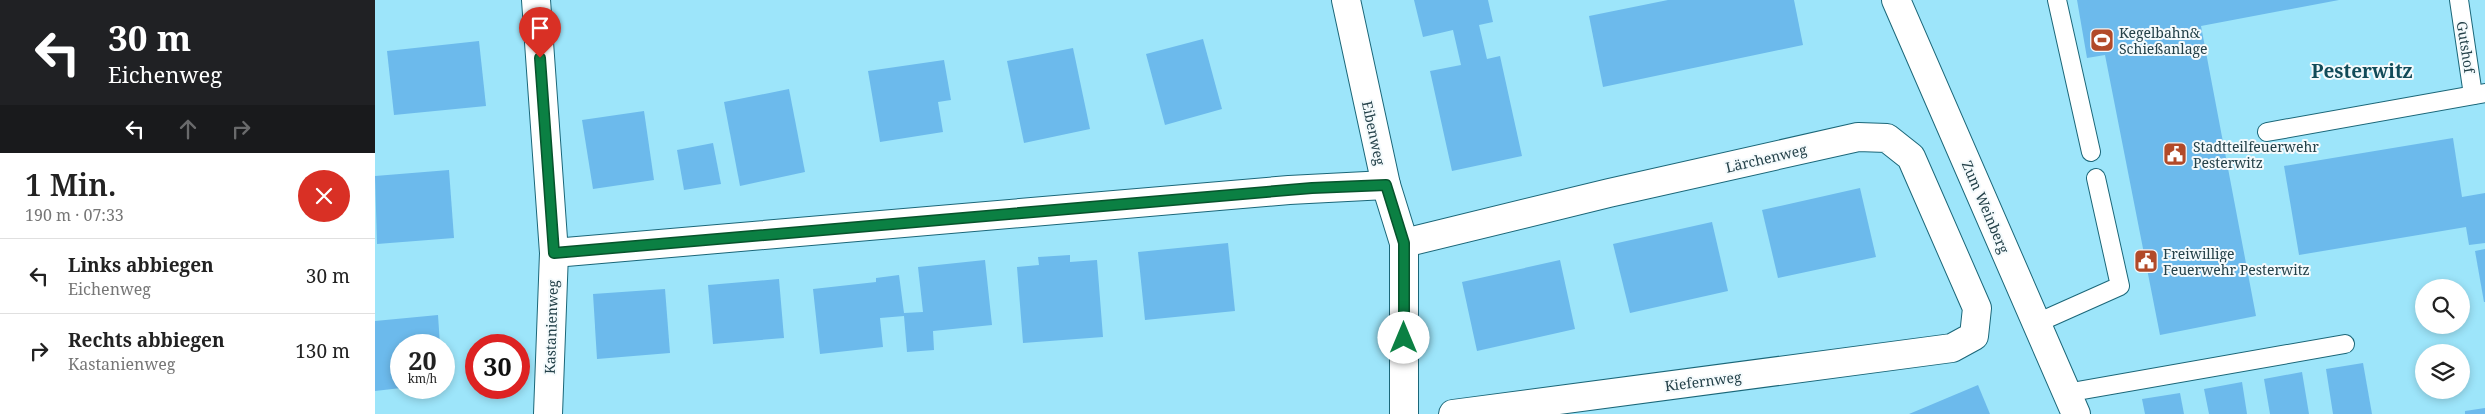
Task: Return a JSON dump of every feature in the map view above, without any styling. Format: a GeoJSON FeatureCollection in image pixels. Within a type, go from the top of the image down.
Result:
{"type":"FeatureCollection","features":[{"type":"Feature","properties":{"kind":"street","name":"Kastanienweg"},"geometry":{"type":"LineString","coordinates":[[536,0],[554,253],[548,414]]}},
{"type":"Feature","properties":{"kind":"street","name":"Eibenweg"},"geometry":{"type":"LineString","coordinates":[[1346,0],[1386,185],[1404,243],[1404,414]]}},
{"type":"Feature","properties":{"kind":"street","name":"Zum Weinberg"},"geometry":{"type":"LineString","coordinates":[[1896,0],[2071,403]]}},
{"type":"Feature","properties":{"kind":"street","name":"Lärchenweg"},"geometry":{"type":"LineString","coordinates":[[1404,243],[1609,193],[1858,137],[1887,138],[1911,157],[1977,308],[1973,336],[1953,348]]}},
{"type":"Feature","properties":{"kind":"street"},"geometry":{"type":"LineString","coordinates":[[554,253],[1312,188],[1386,185]]}},
{"type":"Feature","properties":{"kind":"street","name":"Kiefernweg"},"geometry":{"type":"LineString","coordinates":[[1453,414],[1953,348]]}},
{"type":"Feature","properties":{"kind":"lane"},"geometry":{"type":"LineString","coordinates":[[2057,0],[2091,152]]}},
{"type":"Feature","properties":{"kind":"lane","name":"Gutshof"},"geometry":{"type":"LineString","coordinates":[[2459,0],[2479,94]]}},
{"type":"Feature","properties":{"kind":"lane"},"geometry":{"type":"LineString","coordinates":[[2267,132],[2479,94]]}},
{"type":"Feature","properties":{"kind":"lane"},"geometry":{"type":"LineString","coordinates":[[2037,323],[2120,286],[2096,178]]}},
{"type":"Feature","properties":{"kind":"lane"},"geometry":{"type":"LineString","coordinates":[[2071,403],[2345,344]]}},
{"type":"Feature","properties":{"kind":"building"},"geometry":{"type":"Polygon","coordinates":[[[1414,0],[1488,0],[1493,22],[1479,25],[1487,59],[1500,56],[1522,156],[1452,171],[1430,71],[1461,65],[1453,30],[1423,37],[1414,0]]]}},
{"type":"Feature","properties":{"kind":"building"},"geometry":{"type":"Polygon","coordinates":[[[1668,0],[1794,0],[1803,45],[1603,87],[1589,16],[1668,0]]]}},
{"type":"Feature","properties":{"kind":"building","name":"Stadtteilfeuerwehr Pesterwitz"},"geometry":{"type":"Polygon","coordinates":[[[2077,0],[2339,0],[2201,26],[2256,316],[2160,335],[2105,55],[2087,58],[2077,0]]]}},
{"type":"Feature","properties":{"kind":"building"},"geometry":{"type":"Polygon","coordinates":[[[1203,39],[1222,109],[1165,125],[1146,54],[1203,39]]]}},
{"type":"Feature","properties":{"kind":"building"},"geometry":{"type":"Polygon","coordinates":[[[479,41],[486,106],[394,115],[387,51],[479,41]]]}},
{"type":"Feature","properties":{"kind":"building"},"geometry":{"type":"Polygon","coordinates":[[[1073,48],[1090,129],[1024,143],[1007,61],[1073,48]]]}},
{"type":"Feature","properties":{"kind":"building"},"geometry":{"type":"Polygon","coordinates":[[[944,60],[951,100],[938,102],[943,132],[880,142],[868,71],[944,60]]]}},
{"type":"Feature","properties":{"kind":"building"},"geometry":{"type":"Polygon","coordinates":[[[789,89],[805,172],[740,186],[724,102],[789,89]]]}},
{"type":"Feature","properties":{"kind":"building"},"geometry":{"type":"Polygon","coordinates":[[[644,111],[654,180],[593,189],[582,120],[644,111]]]}},
{"type":"Feature","properties":{"kind":"building"},"geometry":{"type":"Polygon","coordinates":[[[2453,138],[2462,197],[2485,193],[2485,243],[2469,245],[2466,227],[2299,255],[2284,166],[2453,138]]]}},
{"type":"Feature","properties":{"kind":"building"},"geometry":{"type":"Polygon","coordinates":[[[713,143],[721,184],[684,190],[677,150],[713,143]]]}},
{"type":"Feature","properties":{"kind":"building"},"geometry":{"type":"Polygon","coordinates":[[[449,170],[454,238],[377,244],[375,176],[449,170]]]}},
{"type":"Feature","properties":{"kind":"building"},"geometry":{"type":"Polygon","coordinates":[[[1860,188],[1876,257],[1778,278],[1762,210],[1860,188]]]}},
{"type":"Feature","properties":{"kind":"building"},"geometry":{"type":"Polygon","coordinates":[[[1712,222],[1728,291],[1630,313],[1613,244],[1712,222]]]}},
{"type":"Feature","properties":{"kind":"building"},"geometry":{"type":"Polygon","coordinates":[[[1228,243],[1235,311],[1145,320],[1138,252],[1228,243]]]}},
{"type":"Feature","properties":{"kind":"building"},"geometry":{"type":"Polygon","coordinates":[[[2485,249],[2485,302],[2484,302],[2475,251],[2485,249]]]}},
{"type":"Feature","properties":{"kind":"building"},"geometry":{"type":"Polygon","coordinates":[[[1070,255],[1070,262],[1097,260],[1103,337],[1023,343],[1017,267],[1039,265],[1038,257],[1070,255]]]}},
{"type":"Feature","properties":{"kind":"building"},"geometry":{"type":"Polygon","coordinates":[[[985,260],[992,325],[933,331],[934,350],[907,352],[904,316],[880,318],[883,347],[820,354],[813,289],[876,282],[876,278],[899,275],[904,313],[923,312],[918,267],[985,260]]]}},
{"type":"Feature","properties":{"kind":"building"},"geometry":{"type":"Polygon","coordinates":[[[1560,260],[1575,329],[1477,351],[1462,282],[1560,260]]]}},
{"type":"Feature","properties":{"kind":"building"},"geometry":{"type":"Polygon","coordinates":[[[779,279],[784,338],[713,344],[708,285],[779,279]]]}},
{"type":"Feature","properties":{"kind":"building"},"geometry":{"type":"Polygon","coordinates":[[[665,289],[670,353],[597,359],[593,294],[665,289]]]}},
{"type":"Feature","properties":{"kind":"building"},"geometry":{"type":"Polygon","coordinates":[[[438,315],[439,334],[390,334],[390,389],[375,391],[375,321],[438,315]]]}},
{"type":"Feature","properties":{"kind":"building"},"geometry":{"type":"Polygon","coordinates":[[[2363,363],[2372,414],[2333,414],[2326,369],[2363,363]]]}},
{"type":"Feature","properties":{"kind":"building"},"geometry":{"type":"Polygon","coordinates":[[[2302,372],[2309,414],[2270,414],[2264,379],[2302,372]]]}},
{"type":"Feature","properties":{"kind":"building"},"geometry":{"type":"Polygon","coordinates":[[[2242,382],[2247,414],[2209,414],[2204,389],[2242,382]]]}},
{"type":"Feature","properties":{"kind":"building"},"geometry":{"type":"Polygon","coordinates":[[[1978,385],[1990,414],[1909,414],[1978,385]]]}},
{"type":"Feature","properties":{"kind":"building"},"geometry":{"type":"Polygon","coordinates":[[[2180,393],[2184,414],[2145,414],[2142,399],[2180,393]]]}},
{"type":"Feature","properties":{"kind":"building"},"geometry":{"type":"Polygon","coordinates":[[[2485,408],[2485,414],[2465,414],[2465,411],[2485,408]]]}},
{"type":"Feature","properties":{"kind":"place","name":"Kegelbahn& Schießanlage"},"geometry":{"type":"Point","coordinates":[2102,40]}},
{"type":"Feature","properties":{"kind":"place","name":"Stadtteilfeuerwehr Pesterwitz"},"geometry":{"type":"Point","coordinates":[2175,154]}},
{"type":"Feature","properties":{"kind":"place","name":"Freiwillige Feuerwehr Pesterwitz"},"geometry":{"type":"Point","coordinates":[2146,261]}},
{"type":"Feature","properties":{"kind":"district","name":"Pesterwitz"},"geometry":{"type":"Point","coordinates":[2362,71]}},
{"type":"Feature","properties":{"kind":"route"},"geometry":{"type":"LineString","coordinates":[[540,58],[554,253],[1312,188],[1386,185],[1404,243],[1404,338]]}}]}
